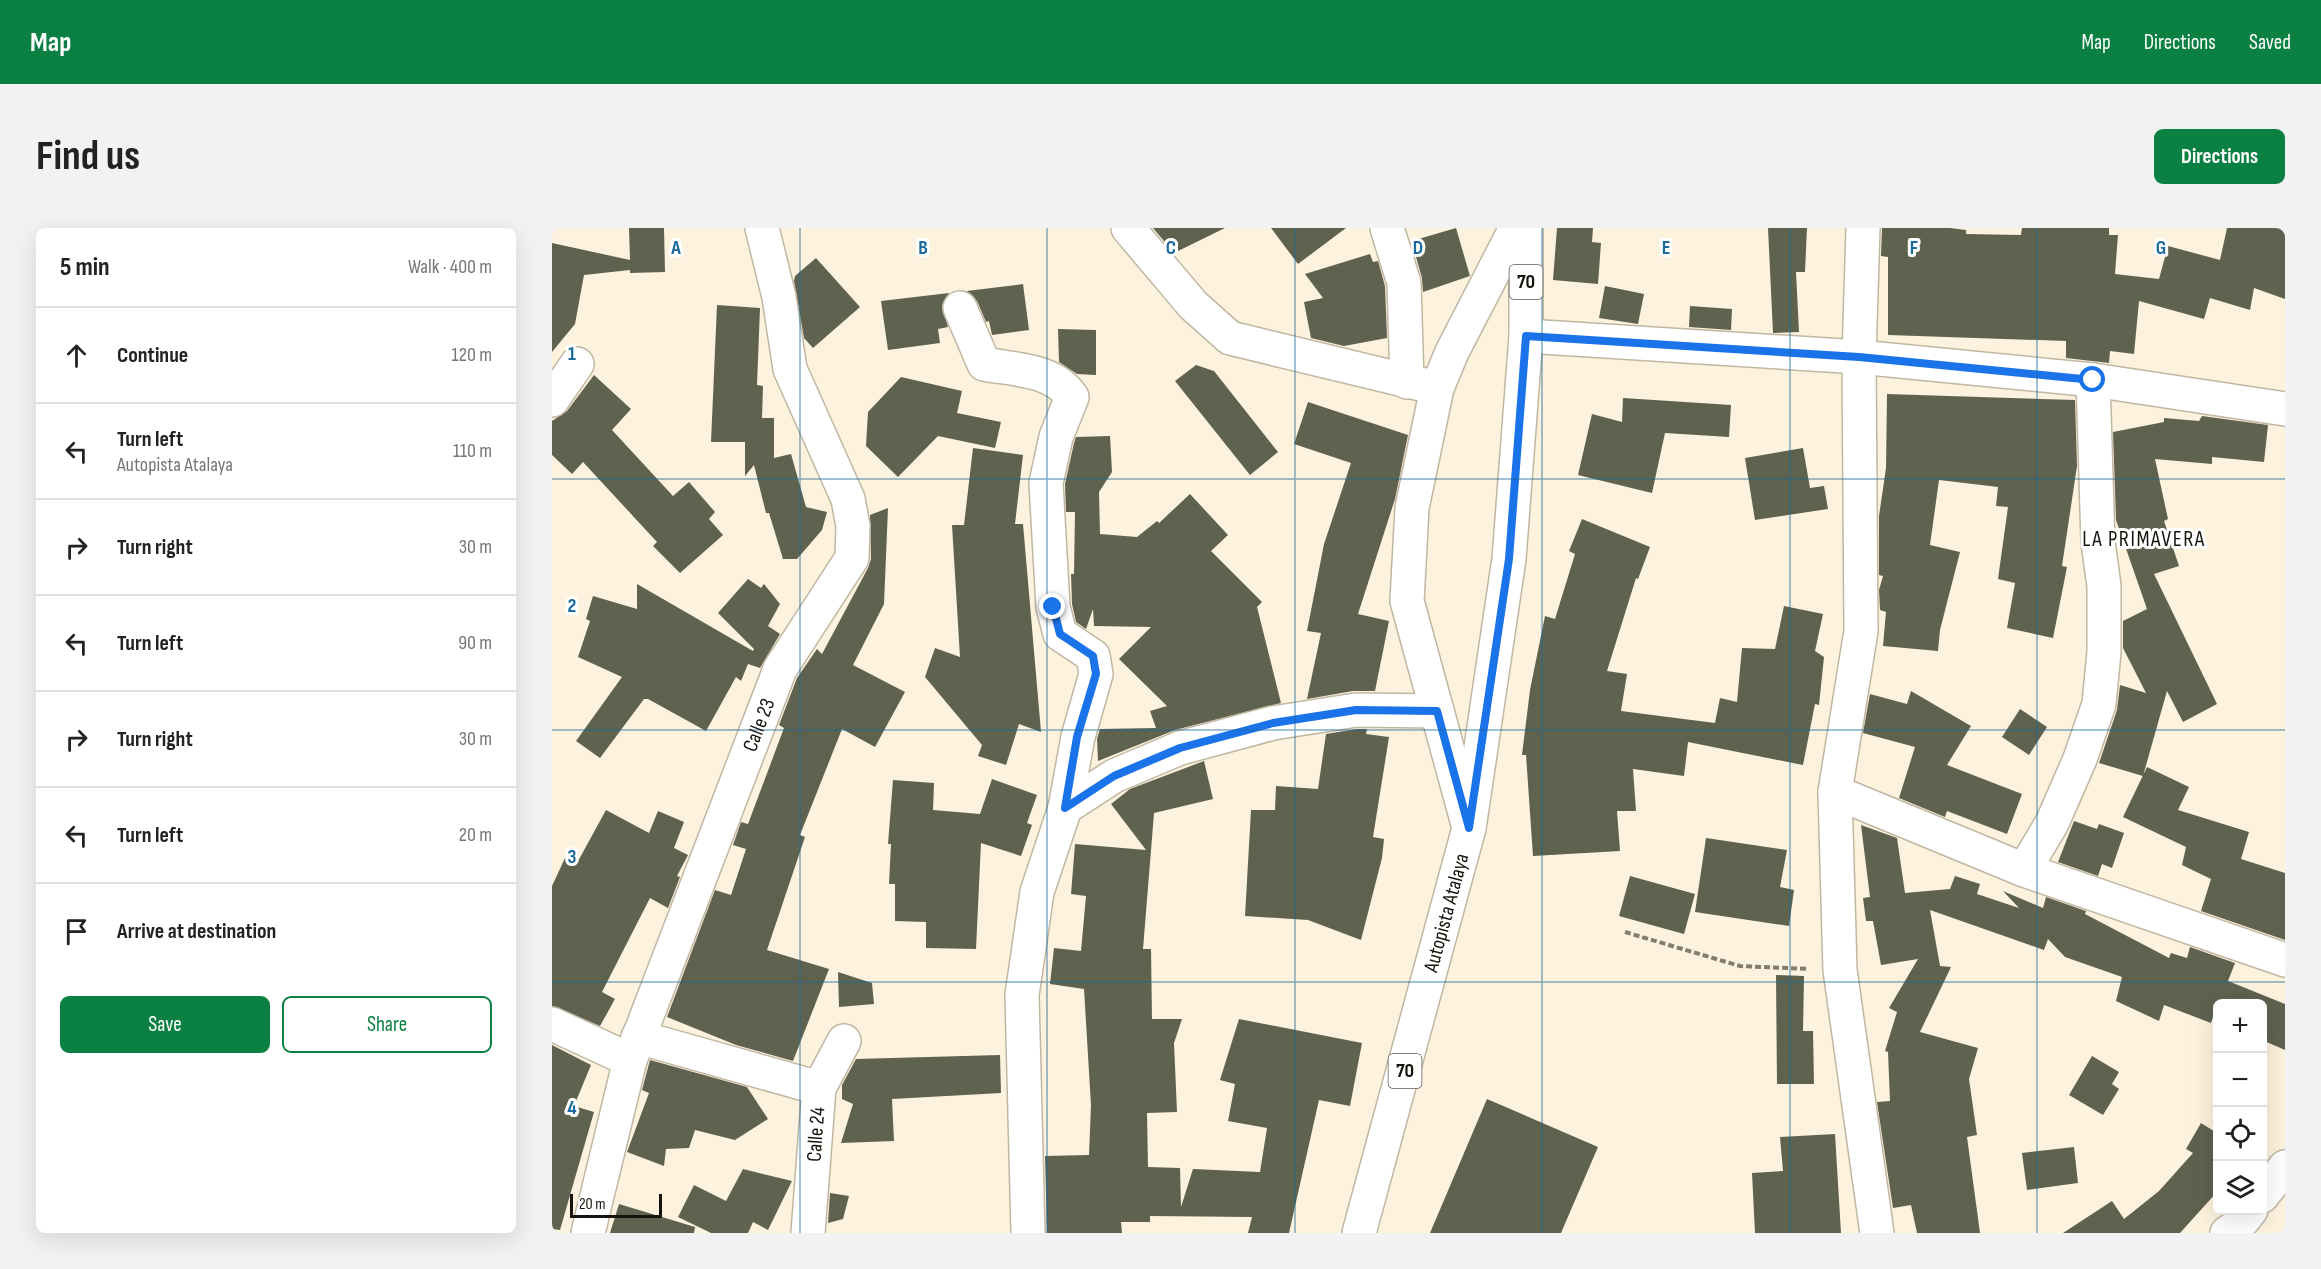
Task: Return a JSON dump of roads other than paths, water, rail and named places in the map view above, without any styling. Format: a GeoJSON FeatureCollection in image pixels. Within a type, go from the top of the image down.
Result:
{"type":"FeatureCollection","features":[{"type":"Feature","properties":{"kind":"street","name":"Calle 23"},"geometry":{"type":"LineString","coordinates":[[588,1233],[634,1049],[780,669],[852,558],[853,526],[848,499],[790,369],[779,297],[762,228]]}},
{"type":"Feature","properties":{"kind":"street"},"geometry":{"type":"LineString","coordinates":[[1128,228],[1193,306],[1230,338],[1422,385]]}},
{"type":"Feature","properties":{"kind":"street"},"geometry":{"type":"LineString","coordinates":[[1387,228],[1404,284],[1422,385],[1407,601],[1469,828]]}},
{"type":"Feature","properties":{"kind":"street"},"geometry":{"type":"LineString","coordinates":[[1422,385],[1452,352],[1516,228]]}},
{"type":"Feature","properties":{"kind":"street","name":"Autopista Atalaya"},"geometry":{"type":"LineString","coordinates":[[1359,1233],[1469,828],[1509,559],[1526,336],[1526,228]]}},
{"type":"Feature","properties":{"kind":"street"},"geometry":{"type":"LineString","coordinates":[[1863,228],[1859,357],[1861,631],[1835,792],[1839,970],[1877,1233]]}},
{"type":"Feature","properties":{"kind":"street"},"geometry":{"type":"LineString","coordinates":[[960,308],[984,364],[1053,377],[1072,397],[1056,437],[1046,483],[1053,607],[1060,634],[1093,656],[1096,674],[1077,737],[1065,808],[1037,892],[1022,995],[1028,1233]]}},
{"type":"Feature","properties":{"kind":"street"},"geometry":{"type":"LineString","coordinates":[[1526,336],[1859,357],[2093,380],[2285,409]]}},
{"type":"Feature","properties":{"kind":"street"},"geometry":{"type":"LineString","coordinates":[[552,400],[578,364]]}},
{"type":"Feature","properties":{"kind":"street"},"geometry":{"type":"LineString","coordinates":[[2024,870],[2052,823],[2080,759],[2099,704],[2104,652],[2104,586],[2098,542],[2093,380]]}},
{"type":"Feature","properties":{"kind":"street"},"geometry":{"type":"LineString","coordinates":[[1065,808],[1114,776],[1180,748],[1273,723],[1356,710],[1437,711]]}},
{"type":"Feature","properties":{"kind":"street"},"geometry":{"type":"LineString","coordinates":[[1835,792],[2024,870],[2285,960]]}},
{"type":"Feature","properties":{"kind":"street"},"geometry":{"type":"LineString","coordinates":[[552,1024],[634,1049],[819,1088]]}},
{"type":"Feature","properties":{"kind":"street","name":"Calle 24"},"geometry":{"type":"LineString","coordinates":[[807,1233],[819,1088],[844,1041]]}},
{"type":"Feature","properties":{"kind":"street"},"geometry":{"type":"LineString","coordinates":[[2267,1190],[2285,1167]]}},
{"type":"Feature","properties":{"kind":"street"},"geometry":{"type":"LineString","coordinates":[[2227,1233],[2239,1225],[2247,1215]]}},
{"type":"Feature","properties":{"kind":"district","name":"LA PRIMAVERA"},"geometry":{"type":"Point","coordinates":[2144,539]}}]}
